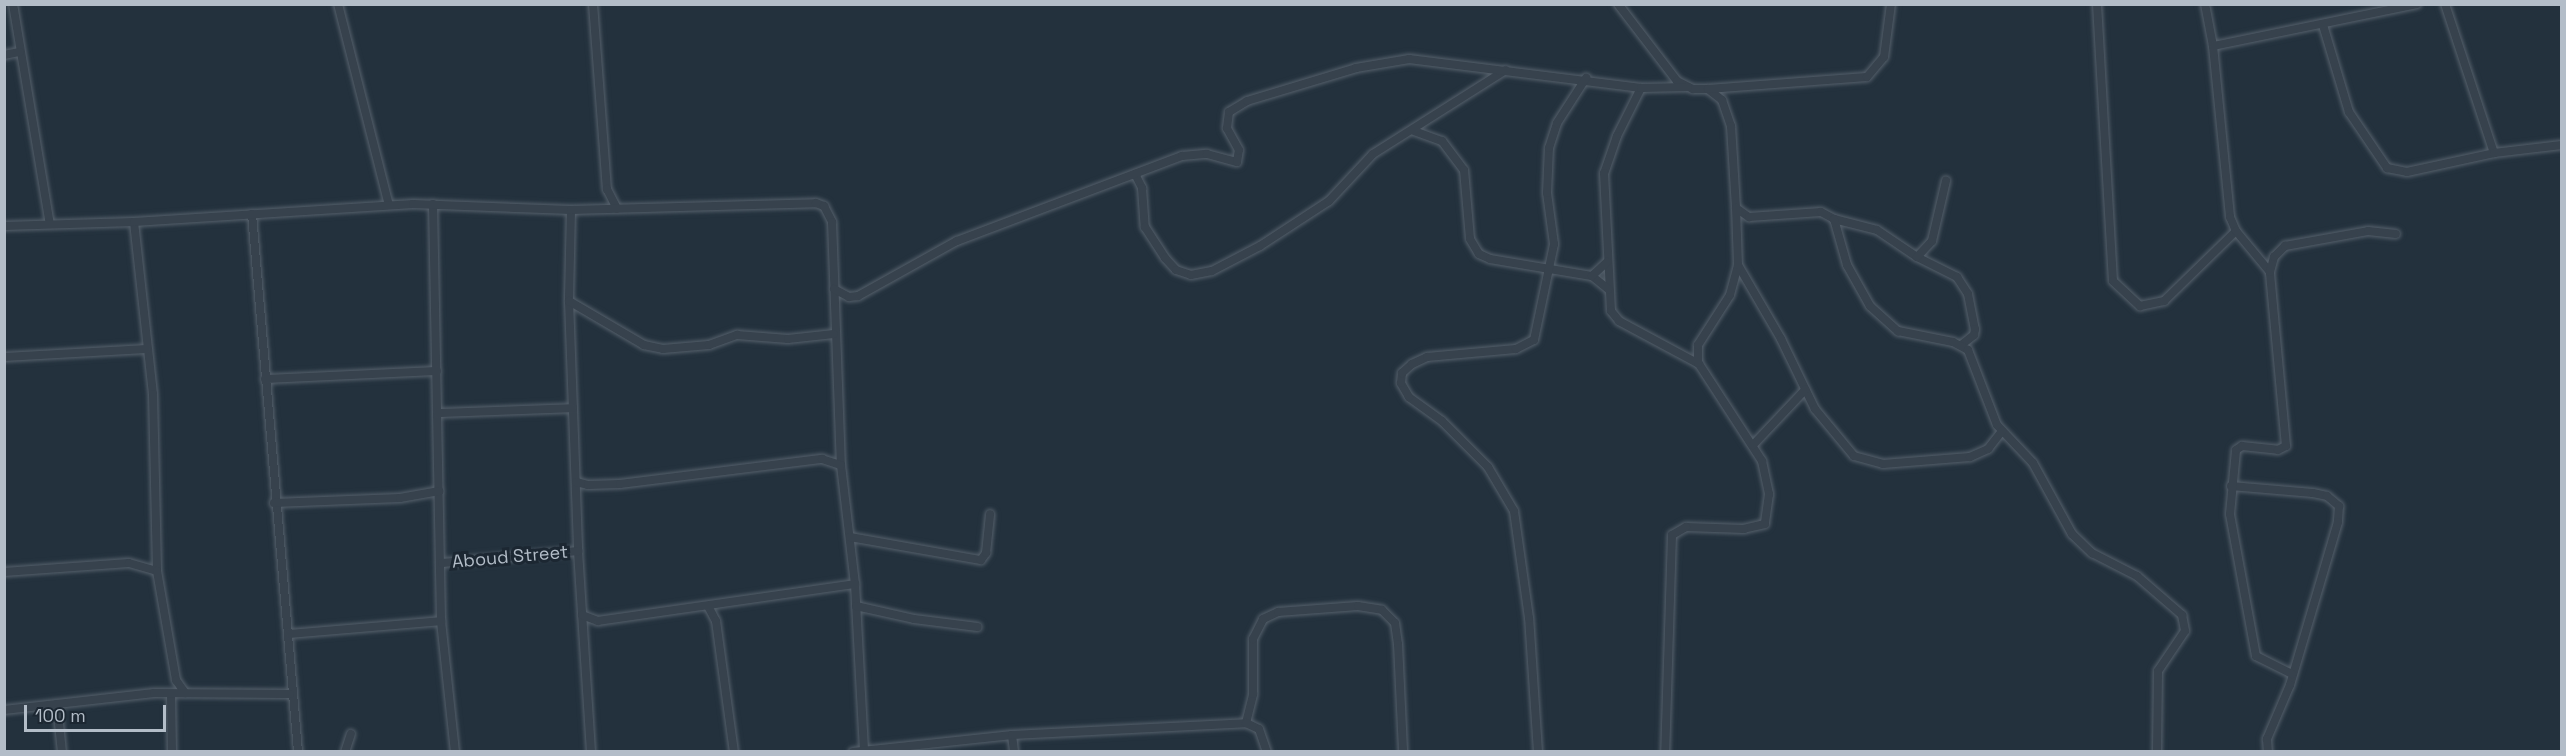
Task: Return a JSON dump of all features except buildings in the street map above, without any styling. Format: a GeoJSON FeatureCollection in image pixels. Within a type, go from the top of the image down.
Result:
{"type":"FeatureCollection","features":[{"type":"Feature","properties":{"kind":"street"},"geometry":{"type":"LineString","coordinates":[[13,4],[50,224]]}},
{"type":"Feature","properties":{"kind":"street"},"geometry":{"type":"LineString","coordinates":[[338,4],[389,205]]}},
{"type":"Feature","properties":{"kind":"street"},"geometry":{"type":"LineString","coordinates":[[593,4],[607,189],[617,209]]}},
{"type":"Feature","properties":{"kind":"street"},"geometry":{"type":"LineString","coordinates":[[1618,4],[1677,81],[1688,87]]}},
{"type":"Feature","properties":{"kind":"street"},"geometry":{"type":"LineString","coordinates":[[834,289],[842,295],[858,296],[957,241],[1135,174],[1196,154],[1237,162],[1239,150],[1227,128],[1229,112],[1247,101],[1356,68],[1409,59],[1586,78],[1641,88],[1708,89],[1867,77],[1884,57],[1891,4]]}},
{"type":"Feature","properties":{"kind":"street"},"geometry":{"type":"LineString","coordinates":[[2097,4],[2113,281],[2140,306],[2164,301],[2236,231]]}},
{"type":"Feature","properties":{"kind":"street"},"geometry":{"type":"LineString","coordinates":[[2205,4],[2213,46],[2227,195],[2236,231],[2270,272]]}},
{"type":"Feature","properties":{"kind":"street"},"geometry":{"type":"LineString","coordinates":[[2213,46],[2417,4]]}},
{"type":"Feature","properties":{"kind":"street"},"geometry":{"type":"LineString","coordinates":[[2445,4],[2494,153]]}},
{"type":"Feature","properties":{"kind":"street"},"geometry":{"type":"LineString","coordinates":[[2323,25],[2349,112],[2387,168],[2407,172],[2494,153],[2562,145]]}},
{"type":"Feature","properties":{"kind":"street"},"geometry":{"type":"LineString","coordinates":[[4,55],[20,52]]}},
{"type":"Feature","properties":{"kind":"street"},"geometry":{"type":"LineString","coordinates":[[1135,174],[1142,188],[1142,212],[1149,234],[1176,270],[1191,275],[1212,271],[1269,241],[1347,186],[1373,154],[1414,131],[1506,70]]}},
{"type":"Feature","properties":{"kind":"street"},"geometry":{"type":"LineString","coordinates":[[1538,752],[1529,618],[1514,511],[1481,458],[1409,397],[1401,383],[1402,374],[1412,364],[1427,357],[1526,346],[1534,340],[1551,268],[1554,244],[1547,193],[1549,148],[1557,123],[1586,78]]}},
{"type":"Feature","properties":{"kind":"street"},"geometry":{"type":"LineString","coordinates":[[1641,88],[1617,136],[1604,173],[1608,289],[1611,311],[1619,321],[1699,363],[1753,446],[1768,477],[1769,514],[1765,524],[1744,529],[1686,527],[1672,535],[1665,752]]}},
{"type":"Feature","properties":{"kind":"street"},"geometry":{"type":"LineString","coordinates":[[1699,363],[1698,345],[1730,295],[1738,265],[1736,208],[1727,110],[1708,89]]}},
{"type":"Feature","properties":{"kind":"street"},"geometry":{"type":"LineString","coordinates":[[1414,131],[1442,141],[1464,170],[1470,239],[1479,254],[1490,259],[1592,276],[1608,289]]}},
{"type":"Feature","properties":{"kind":"street"},"geometry":{"type":"LineString","coordinates":[[1917,257],[1932,241],[1946,181]]}},
{"type":"Feature","properties":{"kind":"street"},"geometry":{"type":"LineString","coordinates":[[4,226],[134,222],[389,205],[433,204],[571,210],[816,203],[830,213],[832,222],[834,334],[841,465],[855,584],[864,750]]}},
{"type":"Feature","properties":{"kind":"street"},"geometry":{"type":"LineString","coordinates":[[433,204],[442,563],[441,621],[455,752]]}},
{"type":"Feature","properties":{"kind":"street"},"geometry":{"type":"LineString","coordinates":[[1736,208],[1749,217],[1810,211],[1877,230],[1964,285],[1975,329],[1974,335],[1961,345]]}},
{"type":"Feature","properties":{"kind":"street"},"geometry":{"type":"LineString","coordinates":[[571,210],[568,301],[578,551],[591,752]]}},
{"type":"Feature","properties":{"kind":"street"},"geometry":{"type":"LineString","coordinates":[[252,214],[274,503],[290,634],[290,694],[298,752]]}},
{"type":"Feature","properties":{"kind":"street"},"geometry":{"type":"LineString","coordinates":[[1834,219],[1847,265],[1870,306],[1898,331],[1961,345],[1976,364],[1997,425],[2032,463],[2081,544],[2138,576],[2182,615],[2185,631],[2158,671],[2157,752]]}},
{"type":"Feature","properties":{"kind":"street"},"geometry":{"type":"LineString","coordinates":[[134,222],[153,394],[157,571],[176,680],[185,693]]}},
{"type":"Feature","properties":{"kind":"street"},"geometry":{"type":"LineString","coordinates":[[2292,674],[2260,661],[2253,649],[2230,514],[2236,450],[2242,446],[2278,450],[2286,446],[2270,272],[2274,257],[2294,244],[2368,231],[2396,234]]}},
{"type":"Feature","properties":{"kind":"street"},"geometry":{"type":"LineString","coordinates":[[1592,276],[1607,262]]}},
{"type":"Feature","properties":{"kind":"street"},"geometry":{"type":"LineString","coordinates":[[1738,265],[1781,339],[1805,390],[1837,438],[1865,462],[1917,463],[1970,457],[1988,449],[2002,431]]}},
{"type":"Feature","properties":{"kind":"street"},"geometry":{"type":"LineString","coordinates":[[568,301],[644,345],[663,349],[709,345],[737,335],[788,339],[834,334]]}},
{"type":"Feature","properties":{"kind":"street"},"geometry":{"type":"LineString","coordinates":[[4,357],[147,349]]}},
{"type":"Feature","properties":{"kind":"street"},"geometry":{"type":"LineString","coordinates":[[265,379],[437,371]]}},
{"type":"Feature","properties":{"kind":"street"},"geometry":{"type":"LineString","coordinates":[[1753,446],[1805,390]]}},
{"type":"Feature","properties":{"kind":"street"},"geometry":{"type":"LineString","coordinates":[[438,413],[573,408]]}},
{"type":"Feature","properties":{"kind":"street"},"geometry":{"type":"LineString","coordinates":[[576,482],[588,485],[620,484],[822,459],[841,465]]}},
{"type":"Feature","properties":{"kind":"street"},"geometry":{"type":"LineString","coordinates":[[2231,486],[2313,493],[2327,496],[2339,506],[2338,522],[2292,674],[2267,739],[2268,752]]}},
{"type":"Feature","properties":{"kind":"street"},"geometry":{"type":"LineString","coordinates":[[274,503],[400,498],[439,491]]}},
{"type":"Feature","properties":{"kind":"street"},"geometry":{"type":"LineString","coordinates":[[850,537],[981,560],[986,553],[990,514]]}},
{"type":"Feature","properties":{"kind":"street","name":"Aboud Street"},"geometry":{"type":"LineString","coordinates":[[442,563],[578,551]]}},
{"type":"Feature","properties":{"kind":"street"},"geometry":{"type":"LineString","coordinates":[[4,572],[129,563],[157,571]]}},
{"type":"Feature","properties":{"kind":"street"},"geometry":{"type":"LineString","coordinates":[[582,615],[598,621],[855,584]]}},
{"type":"Feature","properties":{"kind":"street"},"geometry":{"type":"LineString","coordinates":[[708,606],[716,621],[734,752]]}},
{"type":"Feature","properties":{"kind":"street"},"geometry":{"type":"LineString","coordinates":[[856,606],[914,619],[977,627]]}},
{"type":"Feature","properties":{"kind":"street"},"geometry":{"type":"LineString","coordinates":[[1246,723],[1252,694],[1253,639],[1263,619],[1278,612],[1358,606],[1383,610],[1395,624],[1398,644],[1403,752]]}},
{"type":"Feature","properties":{"kind":"street"},"geometry":{"type":"LineString","coordinates":[[290,634],[441,621]]}},
{"type":"Feature","properties":{"kind":"street"},"geometry":{"type":"LineString","coordinates":[[4,710],[185,693],[290,694]]}},
{"type":"Feature","properties":{"kind":"street"},"geometry":{"type":"LineString","coordinates":[[171,694],[172,752]]}},
{"type":"Feature","properties":{"kind":"street"},"geometry":{"type":"LineString","coordinates":[[57,704],[62,752]]}},
{"type":"Feature","properties":{"kind":"street"},"geometry":{"type":"LineString","coordinates":[[853,752],[1012,735],[1246,723],[1259,729],[1267,752]]}},
{"type":"Feature","properties":{"kind":"street"},"geometry":{"type":"LineString","coordinates":[[345,752],[351,734]]}},
{"type":"Feature","properties":{"kind":"street"},"geometry":{"type":"LineString","coordinates":[[1012,735],[1014,752]]}}]}
